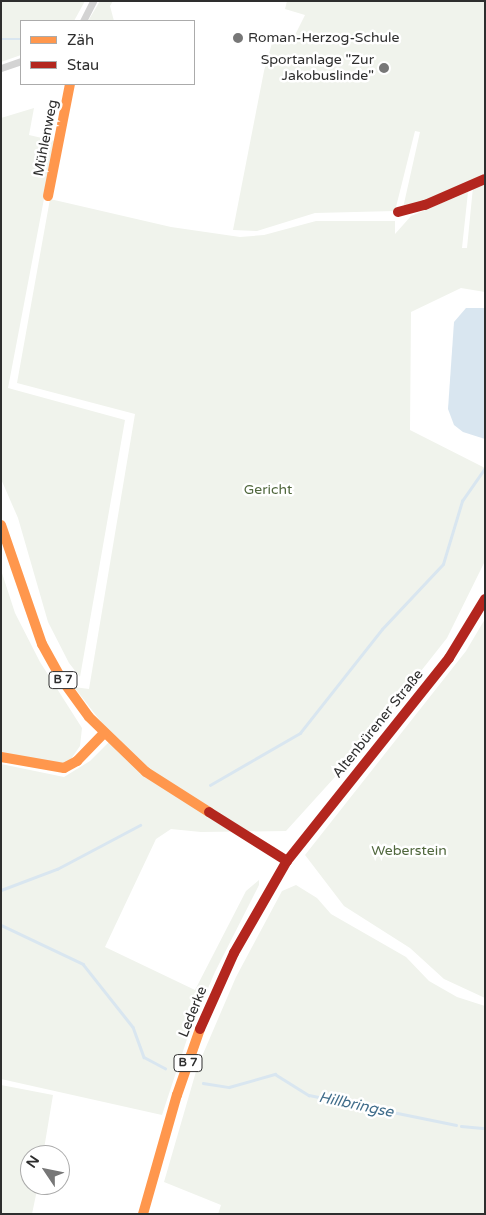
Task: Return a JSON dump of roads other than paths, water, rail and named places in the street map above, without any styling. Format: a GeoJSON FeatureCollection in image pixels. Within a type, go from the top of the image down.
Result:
{"type":"FeatureCollection","features":[{"type":"Feature","properties":{"kind":"main road","name":"Mühlenweg"},"geometry":{"type":"LineString","coordinates":[[48,196],[70,85]]}},
{"type":"Feature","properties":{"kind":"main road"},"geometry":{"type":"LineString","coordinates":[[398,212],[425,206],[485,179]]}},
{"type":"Feature","properties":{"kind":"main road","name":"B 7"},"geometry":{"type":"LineString","coordinates":[[1,525],[32,621],[50,661],[78,703],[104,733],[146,772],[287,861]]}},
{"type":"Feature","properties":{"kind":"main road","name":"Altenbürener Straße"},"geometry":{"type":"LineString","coordinates":[[287,861],[449,658],[485,600]]}},
{"type":"Feature","properties":{"kind":"main road"},"geometry":{"type":"LineString","coordinates":[[1,757],[64,768],[77,761],[104,733]]}},
{"type":"Feature","properties":{"kind":"main road","name":"Lederke"},"geometry":{"type":"LineString","coordinates":[[144,1214],[177,1095],[207,1010],[234,953],[287,861]]}},
{"type":"Feature","properties":{"kind":"street"},"geometry":{"type":"LineString","coordinates":[[84,20],[93,1]]}},
{"type":"Feature","properties":{"kind":"street"},"geometry":{"type":"LineString","coordinates":[[1,68],[20,61]]}},
{"type":"Feature","properties":{"kind":"waterway"},"geometry":{"type":"LineString","coordinates":[[1,39],[20,39]]}},
{"type":"Feature","properties":{"kind":"waterway"},"geometry":{"type":"LineString","coordinates":[[210,785],[300,733],[382,629],[443,564],[462,501],[485,468]]}},
{"type":"Feature","properties":{"kind":"waterway"},"geometry":{"type":"LineString","coordinates":[[1,890],[57,869],[140,825]]}},
{"type":"Feature","properties":{"kind":"waterway","name":"Hillbringse"},"geometry":{"type":"LineString","coordinates":[[1,925],[83,964],[133,1027],[144,1057],[165,1068]]}},
{"type":"Feature","properties":{"kind":"waterway","name":"Hillbringse"},"geometry":{"type":"LineString","coordinates":[[203,1083],[229,1087],[275,1074],[309,1095],[456,1125]]}},
{"type":"Feature","properties":{"kind":"waterway","name":"Hillbringse"},"geometry":{"type":"LineString","coordinates":[[461,1126],[485,1128]]}},
{"type":"Feature","properties":{"kind":"place","name":"Roman-Herzog-Schule"},"geometry":{"type":"Point","coordinates":[238,38]}},
{"type":"Feature","properties":{"kind":"place","name":"Sportanlage \"Zur Jakobuslinde\""},"geometry":{"type":"Point","coordinates":[384,68]}},
{"type":"Feature","properties":{"kind":"park label","name":"Gericht"},"geometry":{"type":"Point","coordinates":[268,490]}},
{"type":"Feature","properties":{"kind":"park label","name":"Weberstein"},"geometry":{"type":"Point","coordinates":[409,851]}}]}
